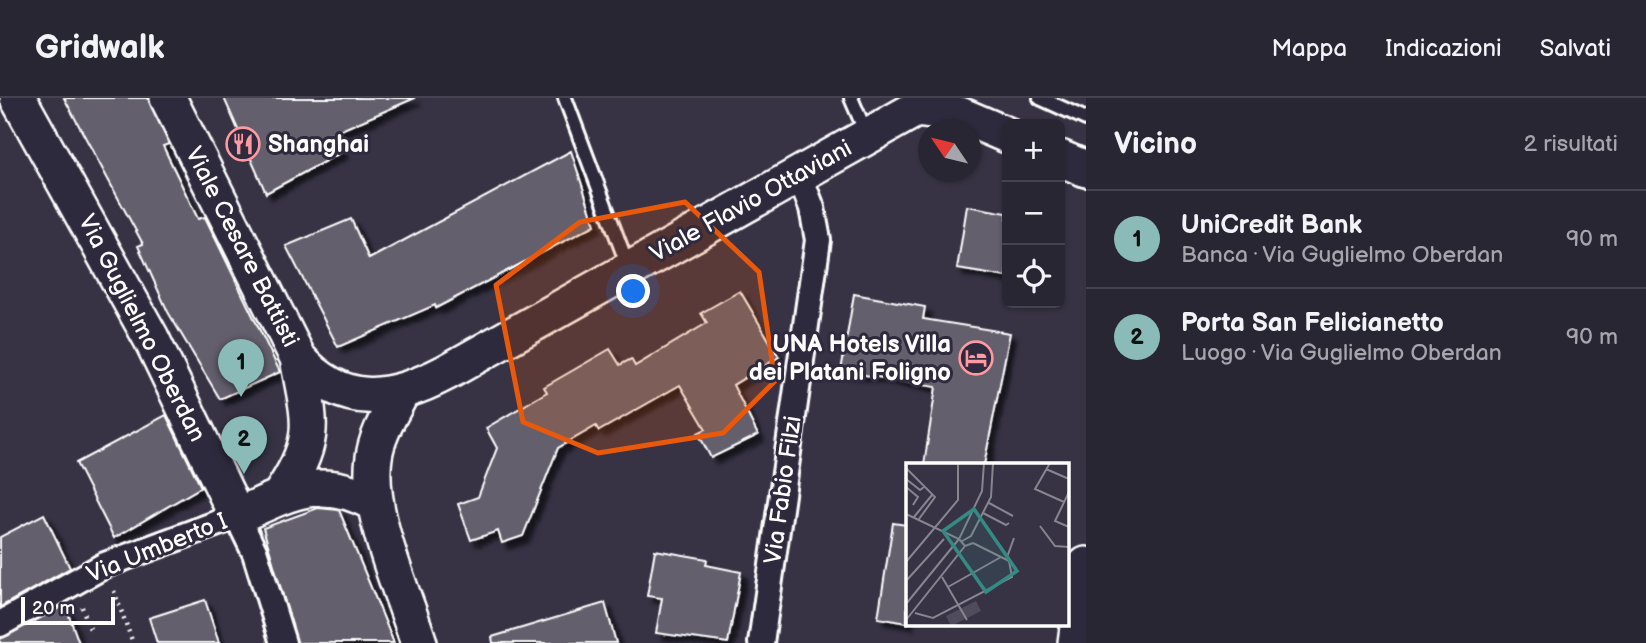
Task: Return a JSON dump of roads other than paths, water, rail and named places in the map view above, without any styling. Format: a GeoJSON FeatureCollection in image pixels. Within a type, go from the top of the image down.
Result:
{"type":"FeatureCollection","features":[{"type":"Feature","properties":{"kind":"main road","name":"Via Guglielmo Oberdan"},"geometry":{"type":"LineString","coordinates":[[18,98],[151,338],[237,516]]}},
{"type":"Feature","properties":{"kind":"main road","name":"Viale Cesare Battisti"},"geometry":{"type":"LineString","coordinates":[[168,98],[298,358],[309,440],[303,458],[280,496]]}},
{"type":"Feature","properties":{"kind":"main road","name":"Viale Flavio Ottaviani"},"geometry":{"type":"LineString","coordinates":[[401,393],[447,372],[923,103]]}},
{"type":"Feature","properties":{"kind":"main road"},"geometry":{"type":"LineString","coordinates":[[923,103],[1002,133]]}},
{"type":"Feature","properties":{"kind":"main road"},"geometry":{"type":"LineString","coordinates":[[1065,160],[1086,169]]}},
{"type":"Feature","properties":{"kind":"main road","name":"Viale Cesare Battisti"},"geometry":{"type":"LineString","coordinates":[[298,358],[320,379],[345,391],[370,396],[401,393]]}},
{"type":"Feature","properties":{"kind":"main road"},"geometry":{"type":"LineString","coordinates":[[401,393],[380,435],[374,455],[374,503],[419,643]]}},
{"type":"Feature","properties":{"kind":"main road"},"geometry":{"type":"LineString","coordinates":[[280,496],[325,486],[339,487],[374,503]]}},
{"type":"Feature","properties":{"kind":"main road","name":"Via Umberto I"},"geometry":{"type":"LineString","coordinates":[[237,516],[280,496]]}},
{"type":"Feature","properties":{"kind":"main road"},"geometry":{"type":"LineString","coordinates":[[1076,643],[1086,565]]}},
{"type":"Feature","properties":{"kind":"street","name":"Via Fabio Filzi"},"geometry":{"type":"LineString","coordinates":[[761,643],[818,240],[812,208],[799,174]]}},
{"type":"Feature","properties":{"kind":"street","name":"Via Umberto I"},"geometry":{"type":"LineString","coordinates":[[0,624],[105,565],[237,516]]}},
{"type":"Feature","properties":{"kind":"street","name":"Via Guglielmo Oberdan"},"geometry":{"type":"LineString","coordinates":[[237,516],[255,553],[283,643]]}},
{"type":"Feature","properties":{"kind":"lane"},"geometry":{"type":"LineString","coordinates":[[565,98],[630,269]]}},
{"type":"Feature","properties":{"kind":"lane"},"geometry":{"type":"LineString","coordinates":[[851,98],[867,135]]}},
{"type":"Feature","properties":{"kind":"lane"},"geometry":{"type":"LineString","coordinates":[[1040,98],[1086,119]]}},
{"type":"Feature","properties":{"kind":"place","name":"Shanghai"},"geometry":{"type":"Point","coordinates":[243,144]}},
{"type":"Feature","properties":{"kind":"place","name":"UNA Hotels Villa dei Platani Foligno"},"geometry":{"type":"Point","coordinates":[976,358]}},
{"type":"Feature","properties":{"kind":"place","name":"UniCredit Bank"},"geometry":{"type":"Point","coordinates":[241,397]}},
{"type":"Feature","properties":{"kind":"place","name":"Porta San Felicianetto"},"geometry":{"type":"Point","coordinates":[244,474]}}]}
